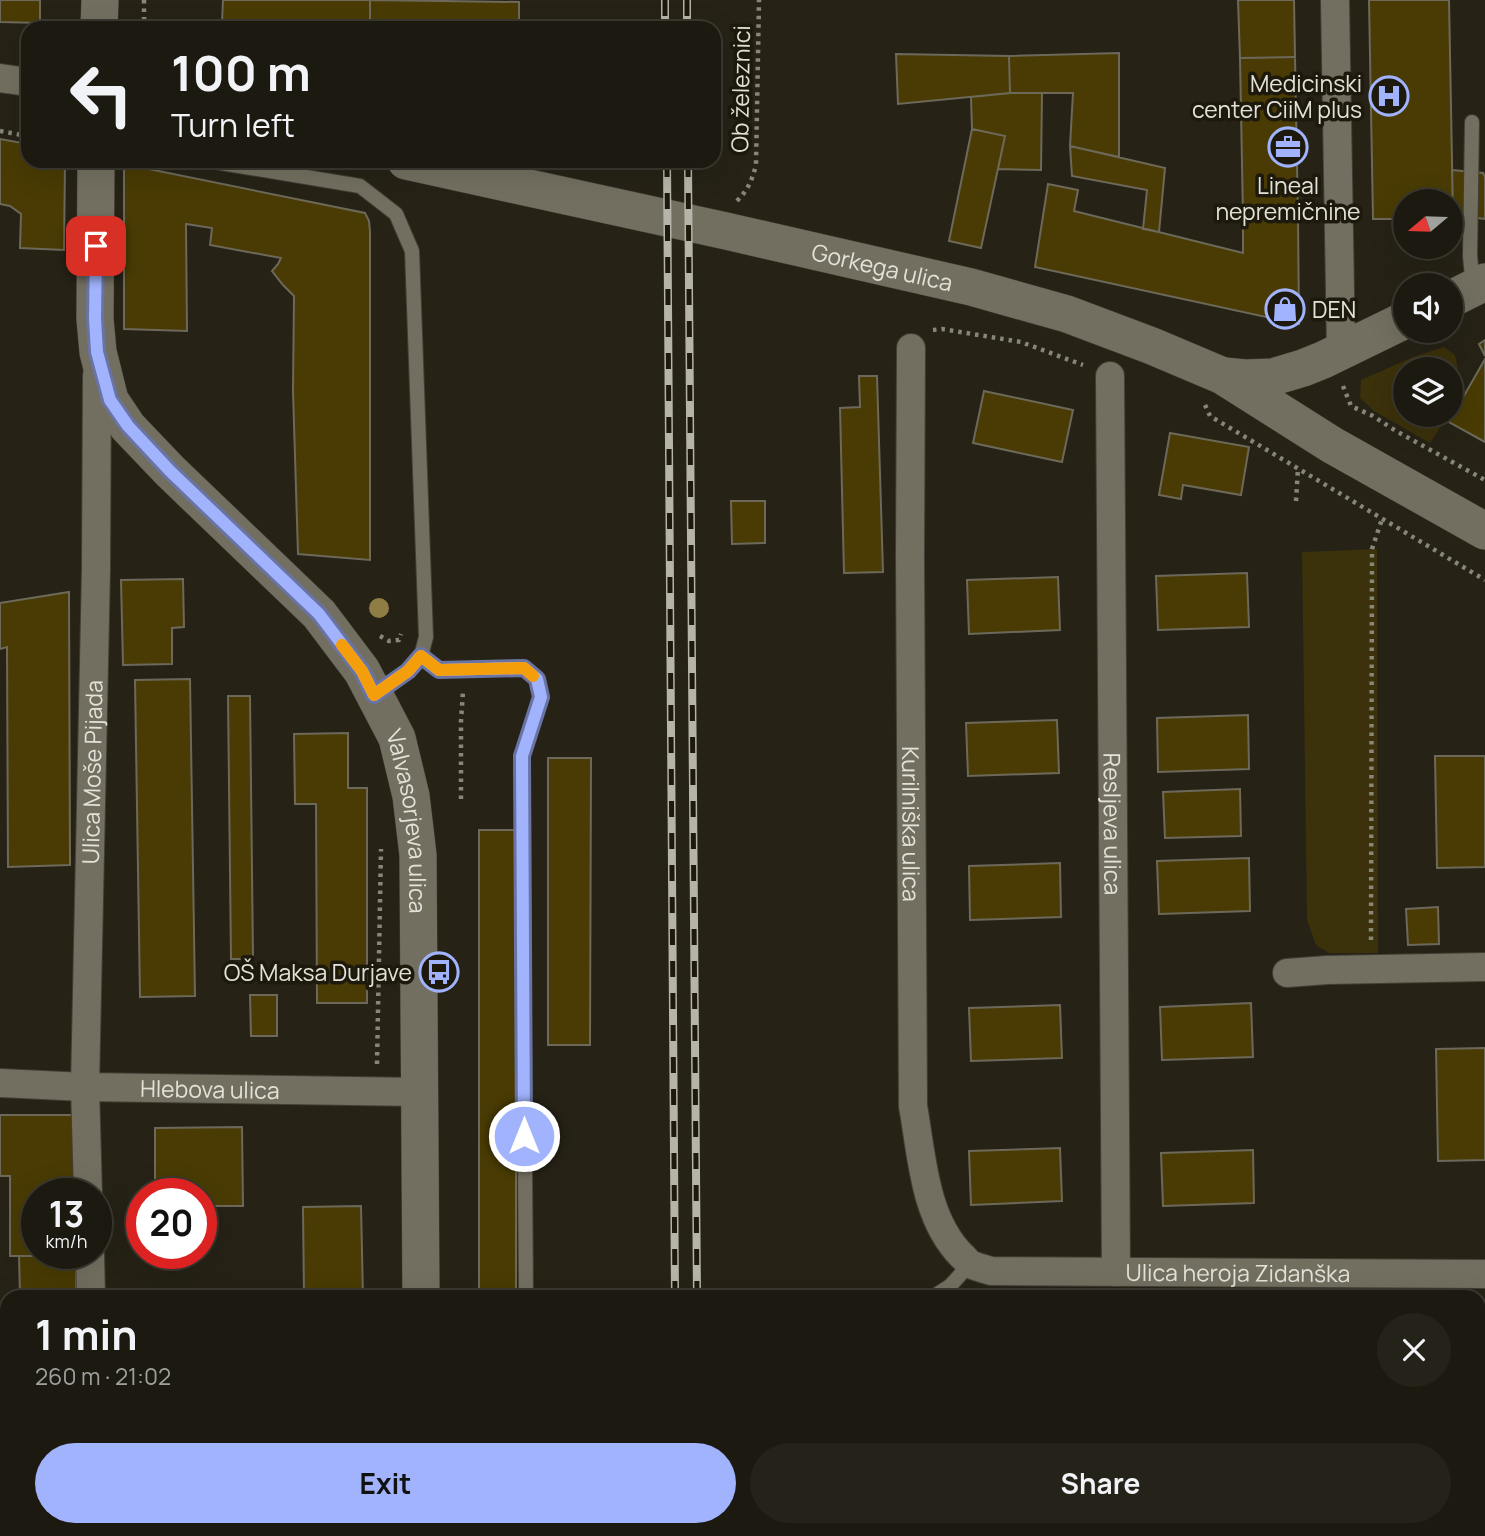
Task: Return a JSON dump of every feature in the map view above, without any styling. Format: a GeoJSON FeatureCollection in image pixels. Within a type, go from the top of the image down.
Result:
{"type":"FeatureCollection","features":[{"type":"Feature","properties":{"kind":"street"},"geometry":{"type":"LineString","coordinates":[[99,21],[100,0]]}},
{"type":"Feature","properties":{"kind":"street"},"geometry":{"type":"LineString","coordinates":[[1335,0],[1341,367]]}},
{"type":"Feature","properties":{"kind":"street"},"geometry":{"type":"LineString","coordinates":[[0,78],[21,81]]}},
{"type":"Feature","properties":{"kind":"street","name":"Valvasorjeva ulica"},"geometry":{"type":"LineString","coordinates":[[96,168],[95,319],[97,352],[110,400],[128,426],[170,471],[319,614],[362,671],[397,738],[411,796],[418,855],[421,1290]]}},
{"type":"Feature","properties":{"kind":"street","name":"Gorkega ulica"},"geometry":{"type":"LineString","coordinates":[[439,168],[971,287],[1096,324],[1223,376],[1332,444],[1485,531]]}},
{"type":"Feature","properties":{"kind":"street"},"geometry":{"type":"LineString","coordinates":[[1223,376],[1273,377],[1303,368],[1341,367],[1393,329]]}},
{"type":"Feature","properties":{"kind":"street","name":"Kurilniška ulica"},"geometry":{"type":"LineString","coordinates":[[911,348],[913,1106],[924,1170],[942,1229],[957,1250],[981,1267]]}},
{"type":"Feature","properties":{"kind":"street","name":"Ulica Moše Pijada"},"geometry":{"type":"LineString","coordinates":[[88,1178],[85,1087],[96,569],[97,352]]}},
{"type":"Feature","properties":{"kind":"street","name":"Resljeva ulica"},"geometry":{"type":"LineString","coordinates":[[1110,376],[1116,1272]]}},
{"type":"Feature","properties":{"kind":"street"},"geometry":{"type":"LineString","coordinates":[[1287,973],[1485,967]]}},
{"type":"Feature","properties":{"kind":"street","name":"Hlebova ulica"},"geometry":{"type":"LineString","coordinates":[[0,1083],[85,1087],[418,1092]]}},
{"type":"Feature","properties":{"kind":"street","name":"Ulica heroja Zidanška"},"geometry":{"type":"LineString","coordinates":[[981,1267],[1116,1272],[1485,1274]]}},
{"type":"Feature","properties":{"kind":"street"},"geometry":{"type":"LineString","coordinates":[[90,1269],[91,1290]]}},
{"type":"Feature","properties":{"kind":"lane"},"geometry":{"type":"LineString","coordinates":[[1470,290],[1472,122]]}},
{"type":"Feature","properties":{"kind":"lane"},"geometry":{"type":"LineString","coordinates":[[251,168],[360,186],[396,214],[412,251],[426,637],[421,656],[408,671],[374,695]]}},
{"type":"Feature","properties":{"kind":"lane"},"geometry":{"type":"LineString","coordinates":[[421,656],[439,670],[524,668],[537,679],[541,697],[522,756],[526,1290]]}},
{"type":"Feature","properties":{"kind":"lane"},"geometry":{"type":"LineString","coordinates":[[944,1290],[981,1267]]}},
{"type":"Feature","properties":{"kind":"path"},"geometry":{"type":"LineString","coordinates":[[144,0],[145,21]]}},
{"type":"Feature","properties":{"kind":"path","name":"Ob železnici"},"geometry":{"type":"LineString","coordinates":[[734,204],[745,194],[752,181],[755,165],[759,0]]}},
{"type":"Feature","properties":{"kind":"path"},"geometry":{"type":"LineString","coordinates":[[0,131],[21,135]]}},
{"type":"Feature","properties":{"kind":"path"},"geometry":{"type":"LineString","coordinates":[[911,348],[924,335],[943,328],[1021,342],[1110,376]]}},
{"type":"Feature","properties":{"kind":"path"},"geometry":{"type":"LineString","coordinates":[[1341,367],[1351,406],[1485,480]]}},
{"type":"Feature","properties":{"kind":"path"},"geometry":{"type":"LineString","coordinates":[[1210,416],[1485,580]]}},
{"type":"Feature","properties":{"kind":"path"},"geometry":{"type":"LineString","coordinates":[[1296,501],[1297,468]]}},
{"type":"Feature","properties":{"kind":"path"},"geometry":{"type":"LineString","coordinates":[[1371,969],[1372,549],[1382,519]]}},
{"type":"Feature","properties":{"kind":"path"},"geometry":{"type":"LineString","coordinates":[[377,635],[389,641],[399,640],[404,627]]}},
{"type":"Feature","properties":{"kind":"path"},"geometry":{"type":"LineString","coordinates":[[452,688],[463,691],[461,799]]}},
{"type":"Feature","properties":{"kind":"path"},"geometry":{"type":"LineString","coordinates":[[376,1070],[382,867],[380,840]]}},
{"type":"Feature","properties":{"kind":"shaded area"},"geometry":{"type":"Polygon","coordinates":[[[1444,347],[1455,357],[1413,357],[1444,347]]]}},
{"type":"Feature","properties":{"kind":"shaded area"},"geometry":{"type":"Polygon","coordinates":[[[1393,366],[1393,422],[1374,411],[1360,398],[1361,380],[1393,366]]]}},
{"type":"Feature","properties":{"kind":"shaded area"},"geometry":{"type":"Polygon","coordinates":[[[1402,427],[1440,427],[1430,443],[1402,427]]]}},
{"type":"Feature","properties":{"kind":"shaded area"},"geometry":{"type":"Polygon","coordinates":[[[1377,549],[1378,953],[1329,953],[1316,945],[1307,920],[1302,552],[1377,549]]]}},
{"type":"Feature","properties":{"kind":"building"},"geometry":{"type":"Polygon","coordinates":[[[0,0],[40,0],[40,21],[0,22],[0,0]]]}},
{"type":"Feature","properties":{"kind":"building"},"geometry":{"type":"Polygon","coordinates":[[[223,0],[370,0],[370,21],[222,21],[223,0]]]}},
{"type":"Feature","properties":{"kind":"building"},"geometry":{"type":"Polygon","coordinates":[[[370,0],[519,2],[519,21],[370,21],[370,0]]]}},
{"type":"Feature","properties":{"kind":"building"},"geometry":{"type":"Polygon","coordinates":[[[1238,0],[1294,0],[1295,57],[1240,58],[1238,0]]]}},
{"type":"Feature","properties":{"kind":"building"},"geometry":{"type":"Polygon","coordinates":[[[1369,0],[1449,0],[1453,189],[1393,189],[1393,219],[1373,219],[1369,0]]]}},
{"type":"Feature","properties":{"kind":"building"},"geometry":{"type":"Polygon","coordinates":[[[1119,53],[1119,157],[1070,146],[1073,93],[1010,93],[1009,56],[1119,53]]]}},
{"type":"Feature","properties":{"kind":"building"},"geometry":{"type":"Polygon","coordinates":[[[896,54],[1009,56],[1010,93],[898,104],[896,54]]]}},
{"type":"Feature","properties":{"kind":"building"},"geometry":{"type":"Polygon","coordinates":[[[1295,57],[1298,216],[1243,217],[1240,58],[1295,57]]]}},
{"type":"Feature","properties":{"kind":"building"},"geometry":{"type":"Polygon","coordinates":[[[1042,93],[1041,170],[998,169],[1005,136],[972,129],[971,97],[1042,93]]]}},
{"type":"Feature","properties":{"kind":"building"},"geometry":{"type":"Polygon","coordinates":[[[972,129],[1005,136],[981,248],[949,241],[972,129]]]}},
{"type":"Feature","properties":{"kind":"building"},"geometry":{"type":"Polygon","coordinates":[[[0,139],[21,143],[21,168],[65,168],[64,250],[20,248],[21,214],[10,206],[0,204],[0,139]]]}},
{"type":"Feature","properties":{"kind":"building"},"geometry":{"type":"Polygon","coordinates":[[[1070,146],[1165,168],[1159,232],[1143,229],[1147,190],[1072,176],[1070,146]]]}},
{"type":"Feature","properties":{"kind":"building"},"geometry":{"type":"Polygon","coordinates":[[[124,168],[144,168],[365,213],[370,232],[370,560],[298,554],[293,391],[294,296],[272,271],[281,258],[210,245],[212,228],[186,224],[187,331],[124,329],[124,168]]]}},
{"type":"Feature","properties":{"kind":"building"},"geometry":{"type":"Polygon","coordinates":[[[1452,170],[1483,173],[1485,219],[1463,216],[1463,189],[1452,189],[1452,170]]]}},
{"type":"Feature","properties":{"kind":"building"},"geometry":{"type":"Polygon","coordinates":[[[1048,184],[1078,190],[1074,211],[1243,253],[1243,217],[1298,216],[1299,324],[1035,267],[1048,184]]]}},
{"type":"Feature","properties":{"kind":"building"},"geometry":{"type":"Polygon","coordinates":[[[1485,340],[1485,356],[1479,344],[1485,340]]]}},
{"type":"Feature","properties":{"kind":"building"},"geometry":{"type":"Polygon","coordinates":[[[1485,359],[1485,442],[1458,427],[1463,427],[1463,398],[1485,359]]]}},
{"type":"Feature","properties":{"kind":"building"},"geometry":{"type":"Polygon","coordinates":[[[859,376],[877,376],[883,572],[844,573],[840,408],[860,407],[859,376]]]}},
{"type":"Feature","properties":{"kind":"building"},"geometry":{"type":"Polygon","coordinates":[[[984,391],[1073,410],[1062,462],[973,443],[984,391]]]}},
{"type":"Feature","properties":{"kind":"building"},"geometry":{"type":"Polygon","coordinates":[[[1170,433],[1249,447],[1241,495],[1183,485],[1181,499],[1159,495],[1170,433]]]}},
{"type":"Feature","properties":{"kind":"building"},"geometry":{"type":"Polygon","coordinates":[[[731,501],[765,501],[765,543],[732,544],[731,501]]]}},
{"type":"Feature","properties":{"kind":"building"},"geometry":{"type":"Polygon","coordinates":[[[1247,573],[1249,627],[1158,630],[1156,576],[1247,573]]]}},
{"type":"Feature","properties":{"kind":"building"},"geometry":{"type":"Polygon","coordinates":[[[1058,577],[1060,630],[969,634],[967,580],[1058,577]]]}},
{"type":"Feature","properties":{"kind":"building"},"geometry":{"type":"Polygon","coordinates":[[[183,579],[184,627],[172,628],[172,664],[123,665],[121,580],[183,579]]]}},
{"type":"Feature","properties":{"kind":"building"},"geometry":{"type":"Polygon","coordinates":[[[69,592],[70,865],[8,867],[7,647],[0,649],[0,603],[69,592]]]}},
{"type":"Feature","properties":{"kind":"building"},"geometry":{"type":"Polygon","coordinates":[[[190,679],[195,996],[140,997],[135,680],[190,679]]]}},
{"type":"Feature","properties":{"kind":"building"},"geometry":{"type":"Polygon","coordinates":[[[228,696],[250,696],[253,959],[231,959],[228,696]]]}},
{"type":"Feature","properties":{"kind":"building"},"geometry":{"type":"Polygon","coordinates":[[[1248,715],[1249,769],[1158,772],[1157,718],[1248,715]]]}},
{"type":"Feature","properties":{"kind":"building"},"geometry":{"type":"Polygon","coordinates":[[[1057,720],[1059,773],[968,776],[966,723],[1057,720]]]}},
{"type":"Feature","properties":{"kind":"building"},"geometry":{"type":"Polygon","coordinates":[[[348,733],[348,788],[367,788],[367,1003],[317,1003],[316,804],[295,804],[294,734],[348,733]]]}},
{"type":"Feature","properties":{"kind":"building"},"geometry":{"type":"Polygon","coordinates":[[[1435,756],[1485,756],[1485,867],[1437,868],[1435,756]]]}},
{"type":"Feature","properties":{"kind":"building"},"geometry":{"type":"Polygon","coordinates":[[[548,758],[591,758],[590,1045],[548,1045],[548,758]]]}},
{"type":"Feature","properties":{"kind":"building"},"geometry":{"type":"Polygon","coordinates":[[[1240,789],[1241,836],[1165,838],[1163,792],[1240,789]]]}},
{"type":"Feature","properties":{"kind":"building"},"geometry":{"type":"Polygon","coordinates":[[[479,830],[516,830],[516,1290],[479,1290],[479,830]]]}},
{"type":"Feature","properties":{"kind":"building"},"geometry":{"type":"Polygon","coordinates":[[[1249,858],[1250,911],[1159,914],[1157,861],[1249,858]]]}},
{"type":"Feature","properties":{"kind":"building"},"geometry":{"type":"Polygon","coordinates":[[[1060,863],[1061,917],[970,920],[969,866],[1060,863]]]}},
{"type":"Feature","properties":{"kind":"building"},"geometry":{"type":"Polygon","coordinates":[[[1438,907],[1439,944],[1408,945],[1406,909],[1438,907]]]}},
{"type":"Feature","properties":{"kind":"building"},"geometry":{"type":"Polygon","coordinates":[[[250,995],[277,995],[277,1036],[251,1036],[250,995]]]}},
{"type":"Feature","properties":{"kind":"building"},"geometry":{"type":"Polygon","coordinates":[[[1251,1003],[1253,1057],[1162,1060],[1160,1007],[1251,1003]]]}},
{"type":"Feature","properties":{"kind":"building"},"geometry":{"type":"Polygon","coordinates":[[[1060,1005],[1062,1058],[971,1061],[969,1008],[1060,1005]]]}},
{"type":"Feature","properties":{"kind":"building"},"geometry":{"type":"Polygon","coordinates":[[[1485,1048],[1485,1160],[1438,1161],[1436,1049],[1485,1048]]]}},
{"type":"Feature","properties":{"kind":"building"},"geometry":{"type":"Polygon","coordinates":[[[0,1115],[76,1115],[76,1178],[21,1178],[21,1256],[10,1256],[10,1176],[0,1176],[0,1115]]]}},
{"type":"Feature","properties":{"kind":"building"},"geometry":{"type":"Polygon","coordinates":[[[242,1127],[243,1206],[217,1206],[217,1178],[155,1178],[155,1128],[242,1127]]]}},
{"type":"Feature","properties":{"kind":"building"},"geometry":{"type":"Polygon","coordinates":[[[1060,1148],[1062,1201],[971,1205],[969,1151],[1060,1148]]]}},
{"type":"Feature","properties":{"kind":"building"},"geometry":{"type":"Polygon","coordinates":[[[1253,1150],[1254,1203],[1163,1206],[1161,1153],[1253,1150]]]}},
{"type":"Feature","properties":{"kind":"building"},"geometry":{"type":"Polygon","coordinates":[[[361,1206],[363,1290],[304,1290],[303,1207],[361,1206]]]}},
{"type":"Feature","properties":{"kind":"building"},"geometry":{"type":"Polygon","coordinates":[[[19,1256],[21,1269],[76,1269],[76,1290],[20,1290],[19,1256]]]}},
{"type":"Feature","properties":{"kind":"railway"},"geometry":{"type":"LineString","coordinates":[[665,0],[665,21]]}},
{"type":"Feature","properties":{"kind":"railway"},"geometry":{"type":"LineString","coordinates":[[687,0],[687,21]]}},
{"type":"Feature","properties":{"kind":"railway"},"geometry":{"type":"LineString","coordinates":[[667,168],[675,1290]]}},
{"type":"Feature","properties":{"kind":"railway"},"geometry":{"type":"LineString","coordinates":[[688,168],[697,1290]]}},
{"type":"Feature","properties":{"kind":"slow traffic"},"geometry":{"type":"LineString","coordinates":[[342,645],[362,671],[374,695],[408,671],[421,656],[439,670],[524,668],[533,676]]}},
{"type":"Feature","properties":{"kind":"place","name":"Medicinski center CiiM plus"},"geometry":{"type":"Point","coordinates":[1389,96]}},
{"type":"Feature","properties":{"kind":"place","name":"Lineal nepremičnine"},"geometry":{"type":"Point","coordinates":[1288,147]}},
{"type":"Feature","properties":{"kind":"place","name":"DEN"},"geometry":{"type":"Point","coordinates":[1285,309]}},
{"type":"Feature","properties":{"kind":"place","name":"OŠ Maksa Durjave"},"geometry":{"type":"Point","coordinates":[439,972]}},
{"type":"Feature","properties":{"kind":"route"},"geometry":{"type":"LineString","coordinates":[[96,246],[97,352],[110,400],[128,426],[170,471],[319,614],[362,671],[374,695],[408,671],[421,656],[439,670],[524,668],[537,679],[541,697],[522,756],[524,1136]]}}]}
